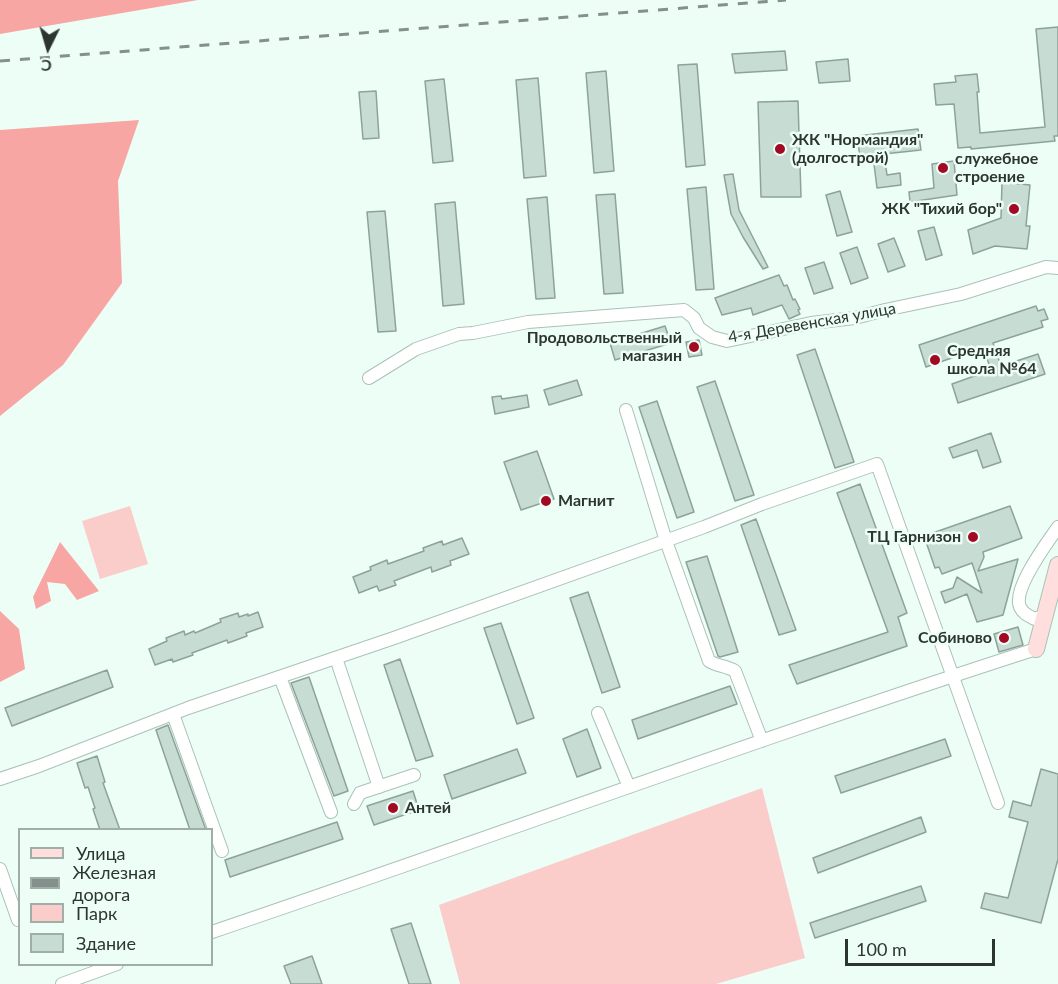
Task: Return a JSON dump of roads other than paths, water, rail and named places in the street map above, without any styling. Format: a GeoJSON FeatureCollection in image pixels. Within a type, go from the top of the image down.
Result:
{"type":"FeatureCollection","features":[{"type":"Feature","properties":{"kind":"street","name":"4-я Деревенская улица"},"geometry":{"type":"LineString","coordinates":[[369,378],[416,349],[459,334],[528,322],[684,310],[699,328],[712,337],[727,341],[811,323],[855,318],[961,294],[1046,267],[1058,268]]}},
{"type":"Feature","properties":{"kind":"street"},"geometry":{"type":"LineString","coordinates":[[626,410],[666,541],[709,661],[735,670],[762,741]]}},
{"type":"Feature","properties":{"kind":"street"},"geometry":{"type":"LineString","coordinates":[[0,779],[173,714],[666,541],[762,504],[877,464],[998,803]]}},
{"type":"Feature","properties":{"kind":"street"},"geometry":{"type":"LineString","coordinates":[[1045,615],[1035,619],[1025,615],[1019,606],[1020,593],[1028,573],[1058,527]]}},
{"type":"Feature","properties":{"kind":"street"},"geometry":{"type":"LineString","coordinates":[[213,932],[1035,649],[1058,565]]}},
{"type":"Feature","properties":{"kind":"street"},"geometry":{"type":"LineString","coordinates":[[336,658],[379,787]]}},
{"type":"Feature","properties":{"kind":"street"},"geometry":{"type":"LineString","coordinates":[[280,677],[331,812]]}},
{"type":"Feature","properties":{"kind":"street"},"geometry":{"type":"LineString","coordinates":[[598,713],[629,787]]}},
{"type":"Feature","properties":{"kind":"street"},"geometry":{"type":"LineString","coordinates":[[173,714],[222,851]]}},
{"type":"Feature","properties":{"kind":"street"},"geometry":{"type":"LineString","coordinates":[[354,804],[360,794],[414,775]]}},
{"type":"Feature","properties":{"kind":"street"},"geometry":{"type":"LineString","coordinates":[[0,869],[18,920]]}},
{"type":"Feature","properties":{"kind":"street"},"geometry":{"type":"LineString","coordinates":[[62,984],[112,966]]}},
{"type":"Feature","properties":{"kind":"railway"},"geometry":{"type":"LineString","coordinates":[[0,61],[786,0]]}},
{"type":"Feature","properties":{"kind":"place","name":"ЖК \"Нормандия\" (долгострой)"},"geometry":{"type":"Point","coordinates":[780,149]}},
{"type":"Feature","properties":{"kind":"place","name":"служебное строение"},"geometry":{"type":"Point","coordinates":[943,168]}},
{"type":"Feature","properties":{"kind":"place","name":"ЖК \"Тихий бор\""},"geometry":{"type":"Point","coordinates":[1014,209]}},
{"type":"Feature","properties":{"kind":"place","name":"Продовольственный магазин"},"geometry":{"type":"Point","coordinates":[694,347]}},
{"type":"Feature","properties":{"kind":"place","name":"Средняя школа №64"},"geometry":{"type":"Point","coordinates":[935,360]}},
{"type":"Feature","properties":{"kind":"place","name":"Магнит"},"geometry":{"type":"Point","coordinates":[546,501]}},
{"type":"Feature","properties":{"kind":"place","name":"ТЦ Гарнизон"},"geometry":{"type":"Point","coordinates":[973,537]}},
{"type":"Feature","properties":{"kind":"place","name":"Собиново"},"geometry":{"type":"Point","coordinates":[1004,638]}},
{"type":"Feature","properties":{"kind":"place","name":"Антей"},"geometry":{"type":"Point","coordinates":[393,808]}}]}
